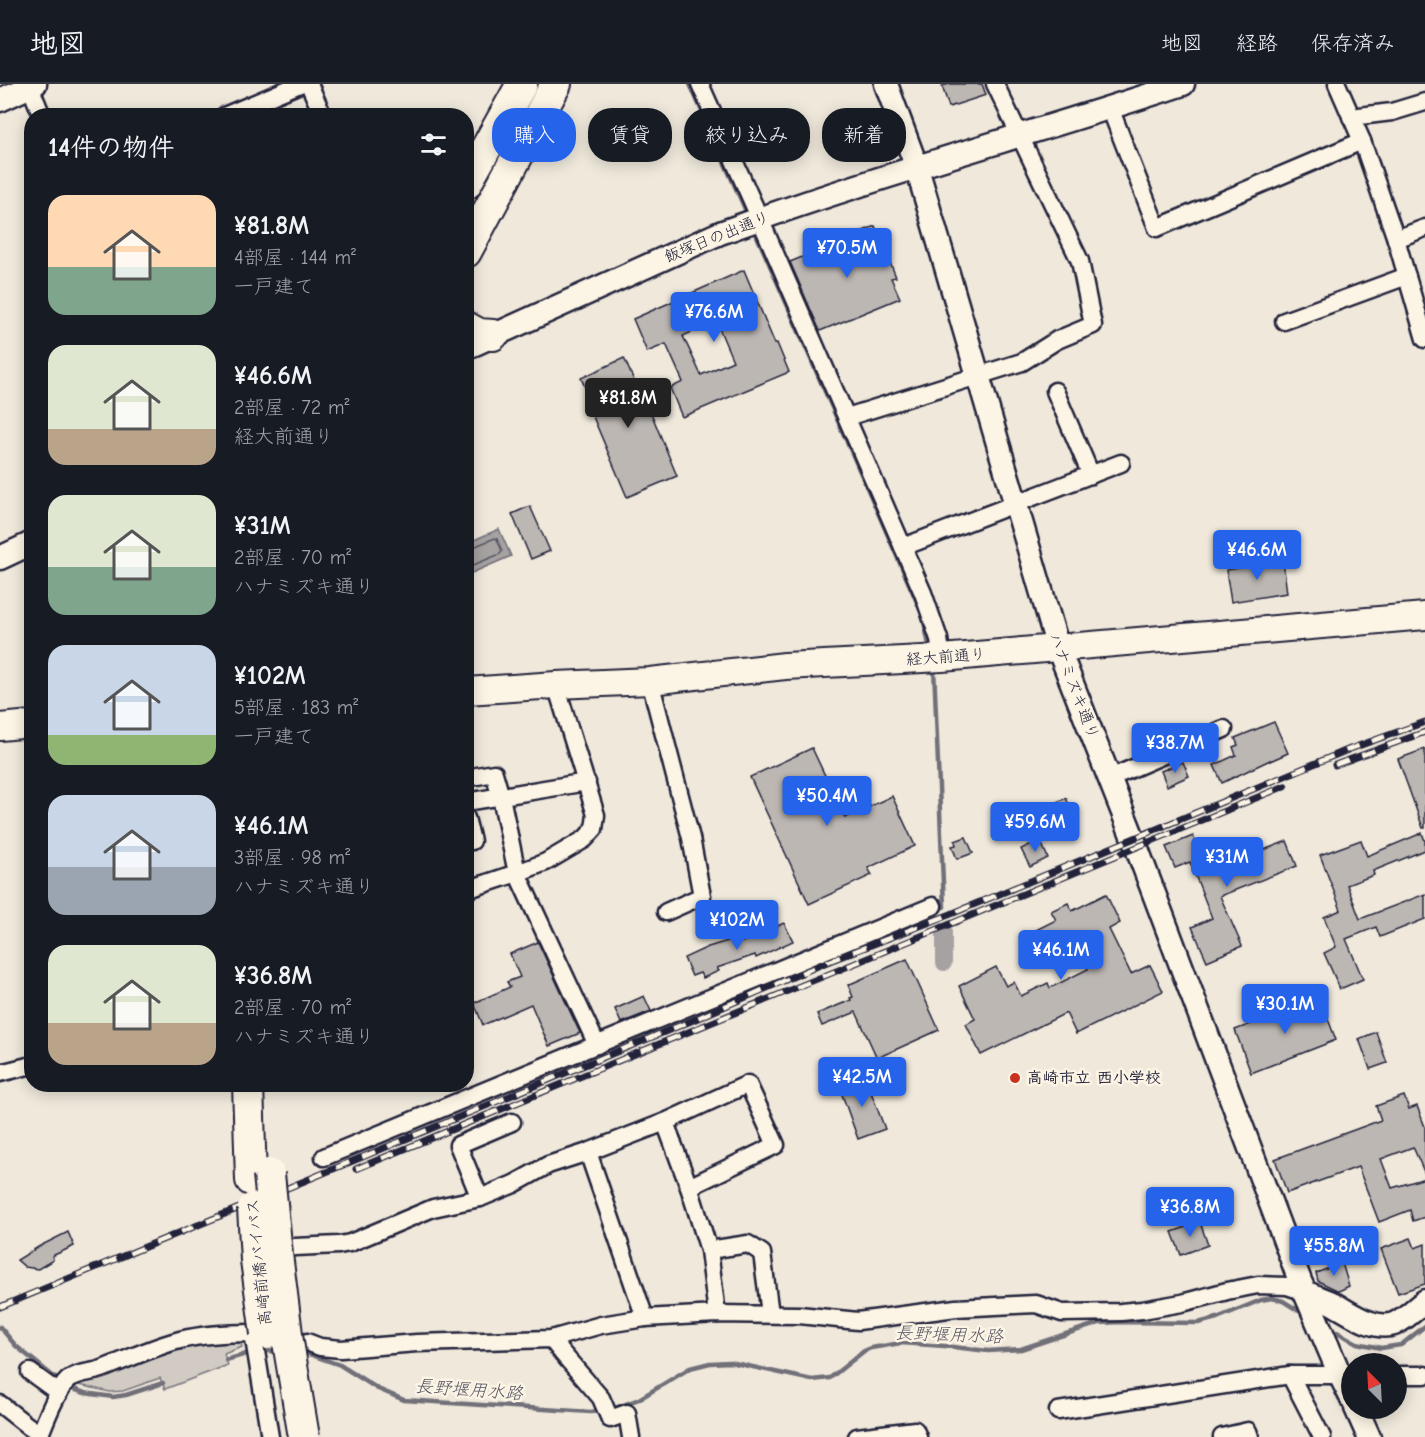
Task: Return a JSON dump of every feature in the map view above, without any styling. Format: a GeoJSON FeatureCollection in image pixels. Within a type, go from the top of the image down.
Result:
{"type":"FeatureCollection","features":[{"type":"Feature","properties":{"kind":"highway"},"geometry":{"type":"LineString","coordinates":[[474,170],[522,84]]}},
{"type":"Feature","properties":{"kind":"highway"},"geometry":{"type":"LineString","coordinates":[[474,237],[556,84]]}},
{"type":"Feature","properties":{"kind":"highway","name":"高崎前橋バイパス"},"geometry":{"type":"LineString","coordinates":[[250,1092],[260,1177],[304,1437]]}},
{"type":"Feature","properties":{"kind":"highway","name":"高崎前橋バイパス"},"geometry":{"type":"LineString","coordinates":[[266,1092],[256,1260],[268,1345],[285,1437]]}},
{"type":"Feature","properties":{"kind":"main road","name":"経大前通り"},"geometry":{"type":"LineString","coordinates":[[474,690],[650,681],[785,666],[942,658],[1425,616]]}},
{"type":"Feature","properties":{"kind":"main road"},"geometry":{"type":"LineString","coordinates":[[0,727],[24,725]]}},
{"type":"Feature","properties":{"kind":"street"},"geometry":{"type":"LineString","coordinates":[[243,108],[300,84]]}},
{"type":"Feature","properties":{"kind":"street"},"geometry":{"type":"LineString","coordinates":[[309,84],[320,108]]}},
{"type":"Feature","properties":{"kind":"street"},"geometry":{"type":"LineString","coordinates":[[700,84],[923,593],[939,639],[942,658]]}},
{"type":"Feature","properties":{"kind":"street","name":"ハナミズキ通り"},"geometry":{"type":"LineString","coordinates":[[886,84],[917,168],[1058,648],[1110,778],[1312,1308],[1341,1365]]}},
{"type":"Feature","properties":{"kind":"street"},"geometry":{"type":"LineString","coordinates":[[847,417],[1022,362],[1057,339],[1093,325],[1080,261],[995,84]]}},
{"type":"Feature","properties":{"kind":"street","name":"飯塚日の出通り"},"geometry":{"type":"LineString","coordinates":[[475,337],[720,233],[1183,84]]}},
{"type":"Feature","properties":{"kind":"street"},"geometry":{"type":"LineString","coordinates":[[1337,84],[1362,141],[1396,239],[1425,339]]}},
{"type":"Feature","properties":{"kind":"street"},"geometry":{"type":"LineString","coordinates":[[0,100],[31,85],[39,108]]}},
{"type":"Feature","properties":{"kind":"street"},"geometry":{"type":"LineString","coordinates":[[1351,117],[1424,107]]}},
{"type":"Feature","properties":{"kind":"street"},"geometry":{"type":"LineString","coordinates":[[1110,108],[1157,228],[1362,141]]}},
{"type":"Feature","properties":{"kind":"street"},"geometry":{"type":"LineString","coordinates":[[1396,239],[1425,228]]}},
{"type":"Feature","properties":{"kind":"street"},"geometry":{"type":"LineString","coordinates":[[1284,321],[1407,276]]}},
{"type":"Feature","properties":{"kind":"street"},"geometry":{"type":"LineString","coordinates":[[1055,391],[1091,475]]}},
{"type":"Feature","properties":{"kind":"street"},"geometry":{"type":"LineString","coordinates":[[903,547],[1121,464]]}},
{"type":"Feature","properties":{"kind":"street"},"geometry":{"type":"LineString","coordinates":[[0,558],[24,547]]}},
{"type":"Feature","properties":{"kind":"street"},"geometry":{"type":"LineString","coordinates":[[650,681],[691,838],[702,896],[666,912]]}},
{"type":"Feature","properties":{"kind":"street"},"geometry":{"type":"LineString","coordinates":[[474,887],[546,862],[585,839],[594,829],[596,815],[556,685]]}},
{"type":"Feature","properties":{"kind":"street"},"geometry":{"type":"LineString","coordinates":[[1110,778],[1224,729]]}},
{"type":"Feature","properties":{"kind":"street"},"geometry":{"type":"LineString","coordinates":[[474,777],[494,773],[517,873],[597,1045]]}},
{"type":"Feature","properties":{"kind":"street"},"geometry":{"type":"LineString","coordinates":[[474,801],[587,782]]}},
{"type":"Feature","properties":{"kind":"street"},"geometry":{"type":"LineString","coordinates":[[324,1157],[933,906]]}},
{"type":"Feature","properties":{"kind":"street"},"geometry":{"type":"LineString","coordinates":[[0,1073],[24,1067]]}},
{"type":"Feature","properties":{"kind":"street"},"geometry":{"type":"LineString","coordinates":[[270,1437],[245,1265],[249,1254],[295,1247],[350,1243],[433,1208],[480,1198],[514,1184],[548,1165],[665,1122],[748,1084],[776,1145],[689,1187]]}},
{"type":"Feature","properties":{"kind":"street"},"geometry":{"type":"LineString","coordinates":[[480,1198],[458,1145],[512,1122]]}},
{"type":"Feature","properties":{"kind":"street"},"geometry":{"type":"LineString","coordinates":[[665,1122],[709,1250],[717,1314]]}},
{"type":"Feature","properties":{"kind":"street"},"geometry":{"type":"LineString","coordinates":[[588,1152],[645,1318]]}},
{"type":"Feature","properties":{"kind":"street"},"geometry":{"type":"LineString","coordinates":[[709,1250],[748,1244],[762,1253],[770,1314]]}},
{"type":"Feature","properties":{"kind":"street"},"geometry":{"type":"LineString","coordinates":[[307,1342],[320,1347],[341,1349],[417,1343],[551,1339],[601,1325],[645,1318],[717,1314],[799,1315],[858,1321],[956,1308],[1036,1304],[1062,1313],[1121,1312],[1182,1303],[1227,1291],[1258,1286],[1287,1286],[1312,1308],[1331,1303],[1365,1321],[1380,1326],[1393,1324],[1402,1319],[1425,1301]]}},
{"type":"Feature","properties":{"kind":"street"},"geometry":{"type":"LineString","coordinates":[[0,1404],[39,1435],[63,1387],[75,1375],[100,1370],[179,1340],[230,1333],[254,1337]]}},
{"type":"Feature","properties":{"kind":"street"},"geometry":{"type":"LineString","coordinates":[[551,1339],[606,1410],[627,1413],[631,1437]]}},
{"type":"Feature","properties":{"kind":"street"},"geometry":{"type":"LineString","coordinates":[[30,1372],[63,1387]]}},
{"type":"Feature","properties":{"kind":"street"},"geometry":{"type":"LineString","coordinates":[[1058,1411],[1290,1375],[1341,1375]]}},
{"type":"Feature","properties":{"kind":"street"},"geometry":{"type":"LineString","coordinates":[[1290,1375],[1322,1437]]}},
{"type":"Feature","properties":{"kind":"street"},"geometry":{"type":"LineString","coordinates":[[1407,1375],[1425,1375]]}},
{"type":"Feature","properties":{"kind":"street"},"geometry":{"type":"LineString","coordinates":[[1361,1419],[1369,1437]]}},
{"type":"Feature","properties":{"kind":"street"},"geometry":{"type":"LineString","coordinates":[[857,1437],[915,1430],[918,1437]]}},
{"type":"Feature","properties":{"kind":"street"},"geometry":{"type":"LineString","coordinates":[[1222,1437],[1248,1431],[1250,1437]]}},
{"type":"Feature","properties":{"kind":"shaded area"},"geometry":{"type":"Polygon","coordinates":[[[239,1337],[242,1347],[224,1354],[228,1365],[165,1389],[160,1378],[123,1391],[110,1392],[75,1384],[173,1347],[239,1337]]]}},
{"type":"Feature","properties":{"kind":"water"},"geometry":{"type":"Polygon","coordinates":[[[499,529],[511,556],[474,572],[474,540],[499,529]]]}},
{"type":"Feature","properties":{"kind":"building"},"geometry":{"type":"Polygon","coordinates":[[[982,84],[986,95],[949,107],[942,86],[982,84]]]}},
{"type":"Feature","properties":{"kind":"building"},"geometry":{"type":"Polygon","coordinates":[[[875,226],[896,277],[891,278],[900,298],[820,331],[790,262],[875,226]]]}},
{"type":"Feature","properties":{"kind":"building"},"geometry":{"type":"Polygon","coordinates":[[[744,270],[789,372],[682,417],[670,388],[683,382],[666,344],[647,352],[633,319],[744,270]],[[716,321],[683,336],[701,375],[733,361],[716,321]]]}},
{"type":"Feature","properties":{"kind":"building"},"geometry":{"type":"Polygon","coordinates":[[[624,358],[639,392],[642,391],[677,476],[627,497],[591,412],[595,410],[581,378],[624,358]]]}},
{"type":"Feature","properties":{"kind":"building"},"geometry":{"type":"Polygon","coordinates":[[[530,506],[550,551],[531,559],[512,514],[530,506]]]}},
{"type":"Feature","properties":{"kind":"building"},"geometry":{"type":"Polygon","coordinates":[[[1283,561],[1287,593],[1231,602],[1226,570],[1283,561]]]}},
{"type":"Feature","properties":{"kind":"building"},"geometry":{"type":"Polygon","coordinates":[[[1274,722],[1288,753],[1222,783],[1214,765],[1236,755],[1233,747],[1238,745],[1235,738],[1274,722]]]}},
{"type":"Feature","properties":{"kind":"building"},"geometry":{"type":"Polygon","coordinates":[[[812,748],[845,818],[892,796],[915,846],[868,868],[872,875],[809,904],[750,777],[812,748]]]}},
{"type":"Feature","properties":{"kind":"building"},"geometry":{"type":"Polygon","coordinates":[[[1425,749],[1425,828],[1423,828],[1398,759],[1425,749]]]}},
{"type":"Feature","properties":{"kind":"building"},"geometry":{"type":"Polygon","coordinates":[[[1183,762],[1189,776],[1167,786],[1161,771],[1183,762]]]}},
{"type":"Feature","properties":{"kind":"building"},"geometry":{"type":"Polygon","coordinates":[[[1066,798],[1074,817],[1050,828],[1041,809],[1066,798]]]}},
{"type":"Feature","properties":{"kind":"building"},"geometry":{"type":"Polygon","coordinates":[[[1422,833],[1425,850],[1373,871],[1374,875],[1347,885],[1360,919],[1425,894],[1425,919],[1380,937],[1376,927],[1346,939],[1363,979],[1340,989],[1324,953],[1336,947],[1324,917],[1341,910],[1320,855],[1361,840],[1367,856],[1422,833]]]}},
{"type":"Feature","properties":{"kind":"building"},"geometry":{"type":"Polygon","coordinates":[[[1193,836],[1209,871],[1287,841],[1297,866],[1220,896],[1242,946],[1207,961],[1192,927],[1212,918],[1190,862],[1175,868],[1166,847],[1193,836]]]}},
{"type":"Feature","properties":{"kind":"building"},"geometry":{"type":"Polygon","coordinates":[[[966,837],[973,853],[957,859],[952,846],[956,845],[955,841],[966,837]]]}},
{"type":"Feature","properties":{"kind":"building"},"geometry":{"type":"Polygon","coordinates":[[[1040,840],[1048,858],[1030,867],[1021,849],[1040,840]]]}},
{"type":"Feature","properties":{"kind":"building"},"geometry":{"type":"Polygon","coordinates":[[[1106,894],[1120,923],[1109,929],[1131,974],[1150,965],[1163,991],[1076,1034],[1066,1013],[981,1055],[966,1024],[975,1019],[959,986],[996,967],[1006,986],[1014,982],[1021,996],[1048,983],[1050,988],[1088,969],[1074,940],[1032,961],[1020,938],[1056,920],[1051,911],[1068,903],[1072,911],[1106,894]]]}},
{"type":"Feature","properties":{"kind":"building"},"geometry":{"type":"Polygon","coordinates":[[[784,923],[793,941],[756,958],[755,955],[717,968],[719,971],[703,978],[700,973],[692,976],[684,958],[708,947],[741,937],[742,942],[784,923]]]}},
{"type":"Feature","properties":{"kind":"building"},"geometry":{"type":"Polygon","coordinates":[[[538,942],[580,1033],[549,1046],[531,1004],[483,1025],[474,1003],[510,987],[507,982],[520,977],[510,954],[538,942]]]}},
{"type":"Feature","properties":{"kind":"building"},"geometry":{"type":"Polygon","coordinates":[[[907,959],[939,1030],[877,1058],[856,1012],[822,1026],[817,1014],[851,1000],[850,998],[853,997],[848,985],[907,959]]]}},
{"type":"Feature","properties":{"kind":"building"},"geometry":{"type":"Polygon","coordinates":[[[644,996],[651,1011],[621,1023],[615,1009],[644,996]]]}},
{"type":"Feature","properties":{"kind":"building"},"geometry":{"type":"Polygon","coordinates":[[[1320,998],[1336,1040],[1251,1073],[1235,1030],[1320,998]]]}},
{"type":"Feature","properties":{"kind":"building"},"geometry":{"type":"Polygon","coordinates":[[[1376,1032],[1387,1063],[1370,1069],[1359,1039],[1376,1032]]]}},
{"type":"Feature","properties":{"kind":"building"},"geometry":{"type":"Polygon","coordinates":[[[865,1076],[885,1129],[858,1139],[839,1086],[865,1076]]]}},
{"type":"Feature","properties":{"kind":"building"},"geometry":{"type":"Polygon","coordinates":[[[1404,1096],[1409,1109],[1417,1106],[1425,1127],[1425,1174],[1413,1147],[1381,1159],[1392,1188],[1425,1178],[1425,1217],[1413,1221],[1410,1210],[1379,1222],[1358,1167],[1287,1193],[1275,1159],[1381,1120],[1376,1106],[1404,1096]]]}},
{"type":"Feature","properties":{"kind":"building"},"geometry":{"type":"Polygon","coordinates":[[[1200,1222],[1208,1245],[1181,1255],[1172,1232],[1200,1222]]]}},
{"type":"Feature","properties":{"kind":"building"},"geometry":{"type":"Polygon","coordinates":[[[68,1232],[74,1246],[52,1256],[53,1260],[38,1269],[25,1267],[17,1260],[40,1246],[68,1232]]]}},
{"type":"Feature","properties":{"kind":"building"},"geometry":{"type":"Polygon","coordinates":[[[1411,1238],[1415,1248],[1425,1244],[1425,1284],[1398,1293],[1381,1249],[1411,1238]]]}},
{"type":"Feature","properties":{"kind":"building"},"geometry":{"type":"Polygon","coordinates":[[[1342,1263],[1349,1286],[1339,1291],[1318,1281],[1316,1273],[1342,1263]]]}},
{"type":"Feature","properties":{"kind":"waterway"},"geometry":{"type":"LineString","coordinates":[[690,84],[748,216]]}},
{"type":"Feature","properties":{"kind":"waterway"},"geometry":{"type":"LineString","coordinates":[[754,229],[920,609]]}},
{"type":"Feature","properties":{"kind":"waterway"},"geometry":{"type":"LineString","coordinates":[[923,617],[930,650]]}},
{"type":"Feature","properties":{"kind":"waterway"},"geometry":{"type":"LineString","coordinates":[[934,667],[944,907]]}},
{"type":"Feature","properties":{"kind":"waterway"},"geometry":{"type":"LineString","coordinates":[[944,931],[944,963]]}},
{"type":"Feature","properties":{"kind":"waterway","name":"長野堰用水路"},"geometry":{"type":"LineString","coordinates":[[300,1351],[340,1365],[378,1389],[404,1400],[591,1412],[615,1408],[639,1399],[690,1368],[710,1363],[730,1362],[812,1380],[830,1378],[871,1348],[901,1343],[988,1351],[1021,1349],[1099,1323],[1198,1323],[1272,1298],[1283,1301],[1299,1311]]}},
{"type":"Feature","properties":{"kind":"waterway","name":"長野堰用水路"},"geometry":{"type":"LineString","coordinates":[[1337,1332],[1357,1343],[1381,1348],[1401,1345],[1425,1326]]}},
{"type":"Feature","properties":{"kind":"waterway","name":"長野堰用水路"},"geometry":{"type":"LineString","coordinates":[[0,1327],[16,1346],[59,1381],[73,1389],[113,1397],[163,1383]]}},
{"type":"Feature","properties":{"kind":"waterway","name":"長野堰用水路"},"geometry":{"type":"LineString","coordinates":[[261,1351],[279,1351]]}},
{"type":"Feature","properties":{"kind":"waterway","name":"長野堰用水路"},"geometry":{"type":"LineString","coordinates":[[226,1360],[253,1352]]}},
{"type":"Feature","properties":{"kind":"railway"},"geometry":{"type":"LineString","coordinates":[[0,1307],[691,1021],[827,962],[951,914],[1350,749],[1425,722]]}},
{"type":"Feature","properties":{"kind":"railway"},"geometry":{"type":"LineString","coordinates":[[1335,765],[1425,732]]}},
{"type":"Feature","properties":{"kind":"railway"},"geometry":{"type":"LineString","coordinates":[[356,1169],[1285,786]]}},
{"type":"Feature","properties":{"kind":"place","name":"高崎市立 西小学校"},"geometry":{"type":"Point","coordinates":[1015,1078]}}]}
